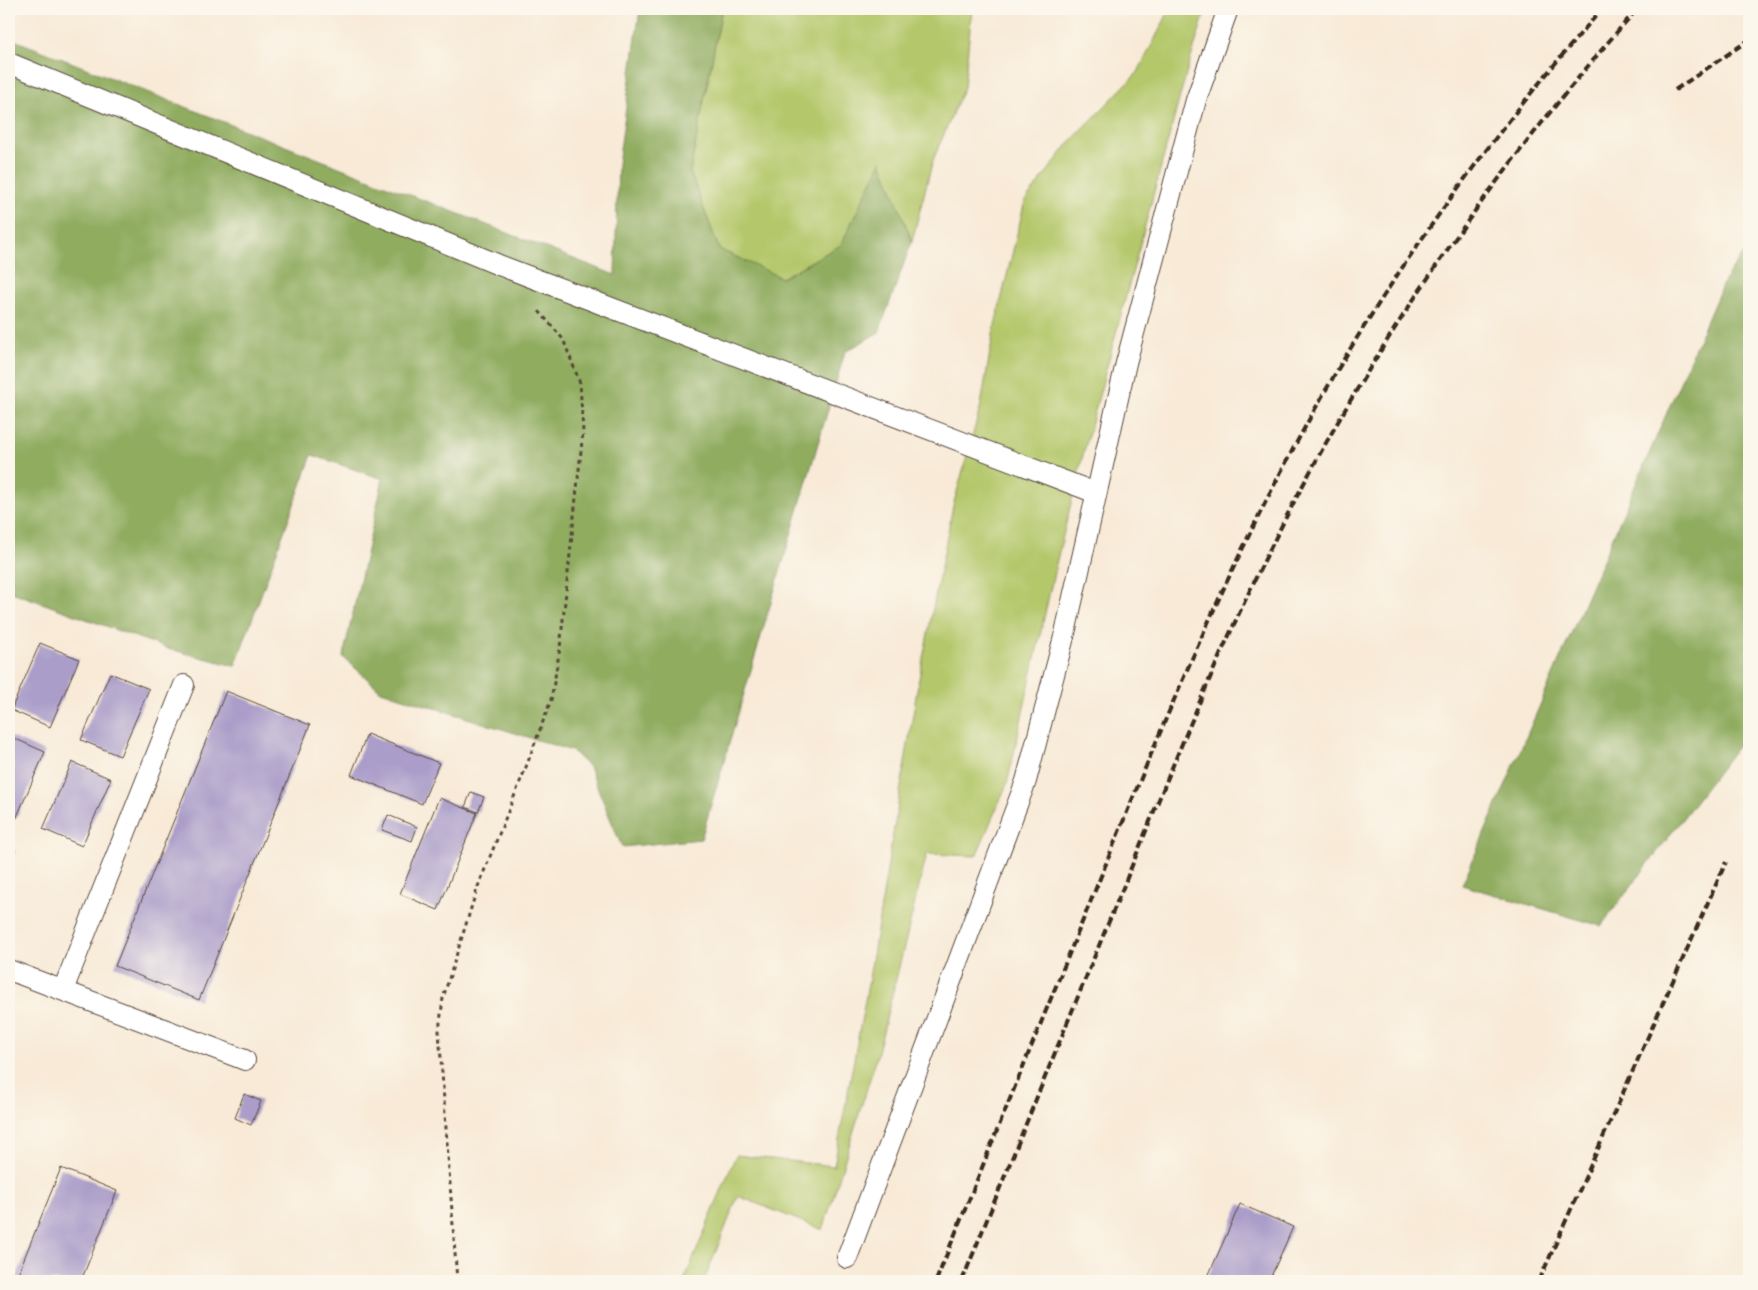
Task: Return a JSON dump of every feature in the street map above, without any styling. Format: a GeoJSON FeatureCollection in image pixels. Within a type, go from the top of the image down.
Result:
{"type":"FeatureCollection","features":[{"type":"Feature","properties":{"kind":"lane"},"geometry":{"type":"LineString","coordinates":[[847,1258],[1026,781],[1065,633],[1126,363],[1196,100],[1228,9]]}},
{"type":"Feature","properties":{"kind":"lane"},"geometry":{"type":"LineString","coordinates":[[9,63],[499,265],[1096,493]]}},
{"type":"Feature","properties":{"kind":"lane"},"geometry":{"type":"LineString","coordinates":[[63,990],[184,685]]}},
{"type":"Feature","properties":{"kind":"lane"},"geometry":{"type":"LineString","coordinates":[[9,970],[245,1060]]}},
{"type":"Feature","properties":{"kind":"path"},"geometry":{"type":"LineString","coordinates":[[457,1281],[439,1031],[443,998],[477,889],[551,700],[560,648],[583,432],[580,383],[562,339],[534,304]]}},
{"type":"Feature","properties":{"kind":"green space"},"geometry":{"type":"Polygon","coordinates":[[[640,9],[722,9],[690,172],[719,249],[782,278],[841,245],[881,161],[912,241],[879,332],[845,352],[701,839],[622,847],[589,767],[572,751],[381,691],[343,657],[383,479],[312,455],[235,666],[169,649],[9,591],[9,38],[615,275],[618,164],[640,9]]]}},
{"type":"Feature","properties":{"kind":"green space"},"geometry":{"type":"Polygon","coordinates":[[[722,9],[972,9],[964,87],[933,160],[912,241],[881,162],[841,245],[781,278],[719,249],[690,172],[722,9]]]}},
{"type":"Feature","properties":{"kind":"green space"},"geometry":{"type":"Polygon","coordinates":[[[1170,9],[1206,9],[1186,74],[1083,455],[1056,564],[1007,784],[976,856],[927,854],[877,1056],[823,1230],[738,1196],[704,1281],[684,1281],[736,1155],[834,1166],[869,979],[918,684],[953,506],[981,405],[994,329],[1025,201],[1069,143],[1138,72],[1170,9]]]}},
{"type":"Feature","properties":{"kind":"green space"},"geometry":{"type":"Polygon","coordinates":[[[1749,246],[1749,731],[1601,926],[1462,885],[1724,281],[1749,246]]]}},
{"type":"Feature","properties":{"kind":"building"},"geometry":{"type":"Polygon","coordinates":[[[40,643],[79,659],[50,727],[11,710],[40,643]]]}},
{"type":"Feature","properties":{"kind":"building"},"geometry":{"type":"Polygon","coordinates":[[[110,673],[149,689],[120,756],[81,740],[110,673]]]}},
{"type":"Feature","properties":{"kind":"building"},"geometry":{"type":"Polygon","coordinates":[[[226,691],[310,725],[199,1000],[115,966],[226,691]]]}},
{"type":"Feature","properties":{"kind":"building"},"geometry":{"type":"Polygon","coordinates":[[[367,734],[439,763],[422,804],[351,775],[367,734]]]}},
{"type":"Feature","properties":{"kind":"building"},"geometry":{"type":"Polygon","coordinates":[[[9,736],[45,752],[16,819],[9,816],[9,736]]]}},
{"type":"Feature","properties":{"kind":"building"},"geometry":{"type":"Polygon","coordinates":[[[72,762],[111,779],[82,846],[43,829],[72,762]]]}},
{"type":"Feature","properties":{"kind":"building"},"geometry":{"type":"Polygon","coordinates":[[[471,792],[484,797],[478,812],[465,807],[471,792]]]}},
{"type":"Feature","properties":{"kind":"building"},"geometry":{"type":"Polygon","coordinates":[[[439,798],[477,813],[438,910],[400,894],[439,798]]]}},
{"type":"Feature","properties":{"kind":"building"},"geometry":{"type":"Polygon","coordinates":[[[388,815],[417,827],[412,841],[382,830],[388,815]]]}},
{"type":"Feature","properties":{"kind":"building"},"geometry":{"type":"Polygon","coordinates":[[[9,849],[15,851],[9,866],[9,849]]]}},
{"type":"Feature","properties":{"kind":"building"},"geometry":{"type":"Polygon","coordinates":[[[244,1094],[261,1101],[251,1125],[235,1118],[244,1094]]]}},
{"type":"Feature","properties":{"kind":"building"},"geometry":{"type":"Polygon","coordinates":[[[61,1168],[117,1191],[81,1281],[15,1281],[61,1168]]]}},
{"type":"Feature","properties":{"kind":"building"},"geometry":{"type":"Polygon","coordinates":[[[1240,1204],[1293,1227],[1269,1281],[1206,1281],[1240,1204]]]}},
{"type":"Feature","properties":{"kind":"railway"},"geometry":{"type":"LineString","coordinates":[[936,1281],[1157,740],[1214,610],[1275,483],[1344,359],[1402,267],[1498,135],[1566,50],[1602,9]]}},
{"type":"Feature","properties":{"kind":"railway"},"geometry":{"type":"LineString","coordinates":[[962,1281],[1203,695],[1246,599],[1293,504],[1367,372],[1450,246],[1540,125],[1637,9]]}},
{"type":"Feature","properties":{"kind":"railway"},"geometry":{"type":"LineString","coordinates":[[1675,90],[1749,40]]}},
{"type":"Feature","properties":{"kind":"railway"},"geometry":{"type":"LineString","coordinates":[[1539,1281],[1726,862]]}}]}
